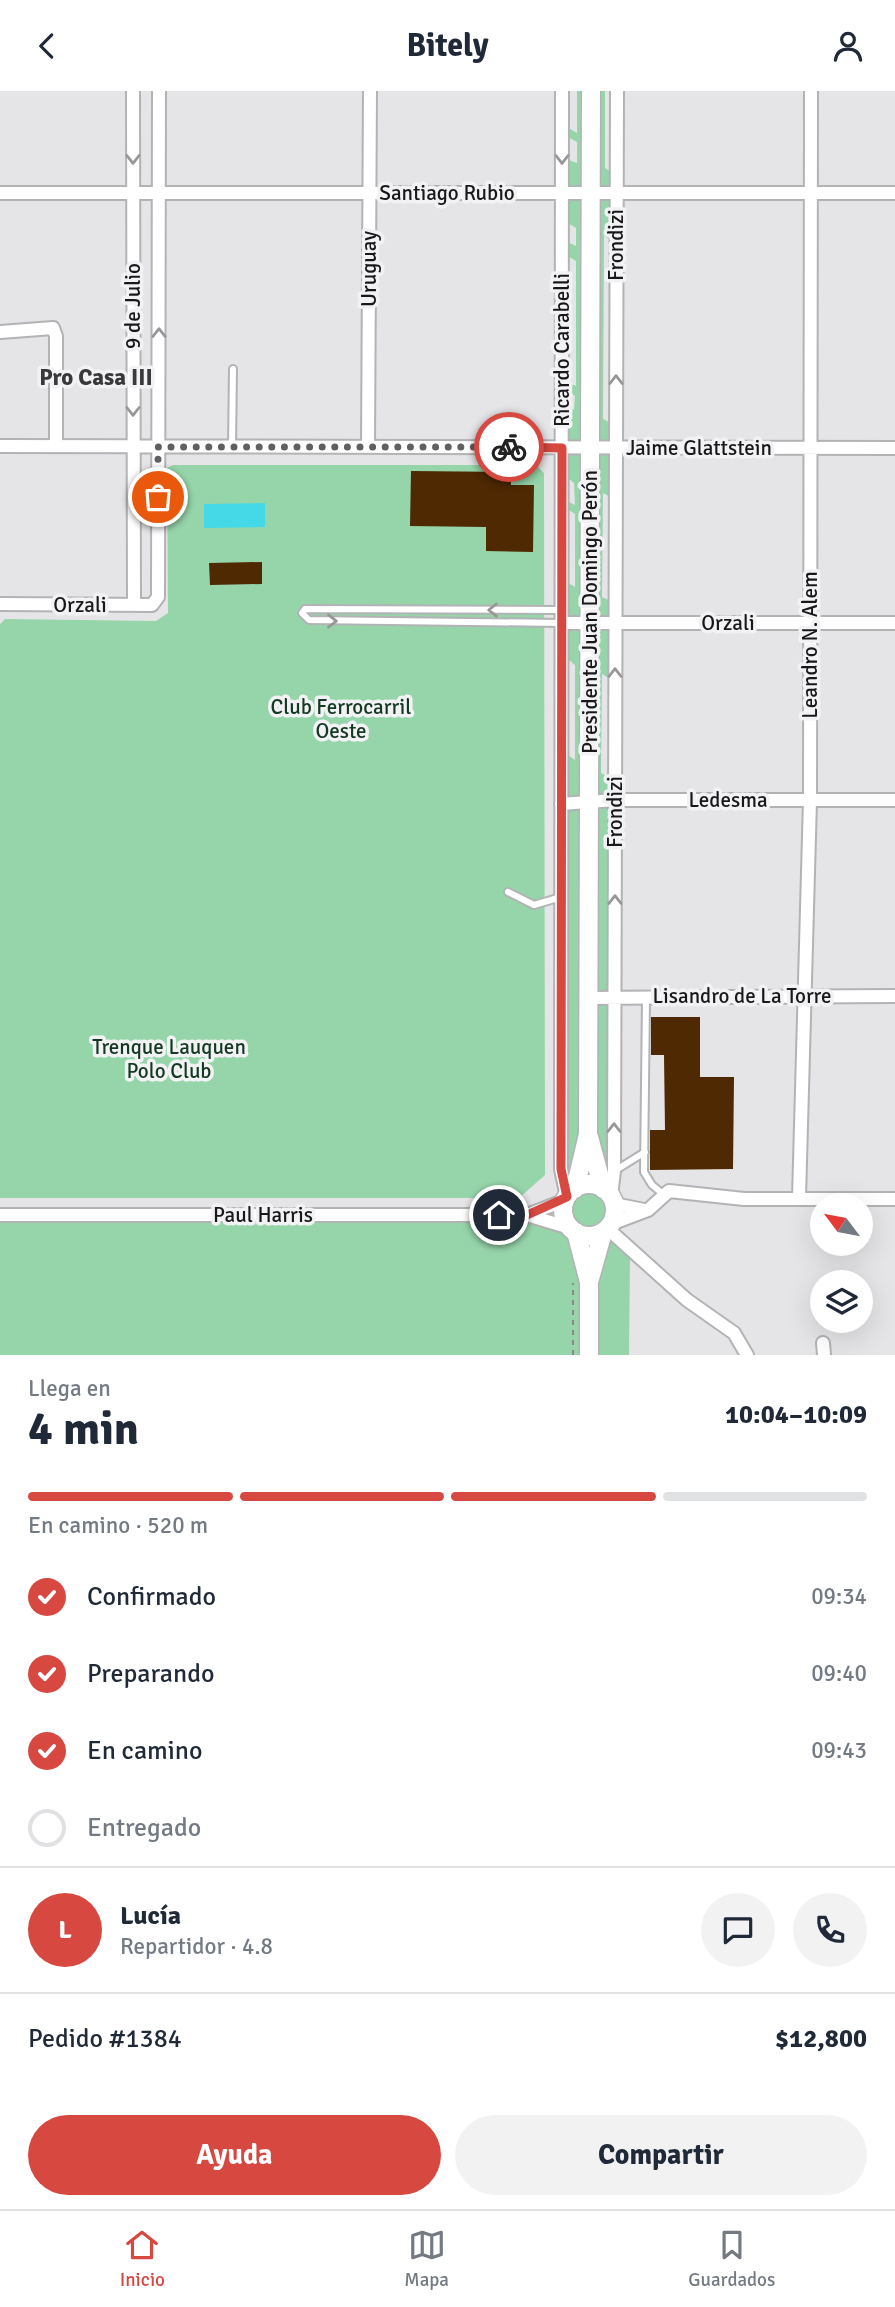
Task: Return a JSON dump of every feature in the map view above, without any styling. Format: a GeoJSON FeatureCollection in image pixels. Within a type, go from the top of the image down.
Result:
{"type":"FeatureCollection","features":[{"type":"Feature","properties":{"kind":"main road","name":"Presidente Juan Domingo Perón"},"geometry":{"type":"LineString","coordinates":[[569,1195],[588,1134],[592,91]]}},
{"type":"Feature","properties":{"kind":"main road","name":"Presidente Juan Domingo Perón"},"geometry":{"type":"LineString","coordinates":[[588,1134],[610,1196]]}},
{"type":"Feature","properties":{"kind":"main road"},"geometry":{"type":"LineString","coordinates":[[581,1279],[607,1228],[610,1196],[589,1185],[569,1195],[564,1215],[573,1230],[589,1355]]}},
{"type":"Feature","properties":{"kind":"main road"},"geometry":{"type":"LineString","coordinates":[[573,1230],[589,1236],[607,1228]]}},
{"type":"Feature","properties":{"kind":"street","name":"9 de Julio"},"geometry":{"type":"LineString","coordinates":[[133,91],[134,605]]}},
{"type":"Feature","properties":{"kind":"street","name":"9 de Julio"},"geometry":{"type":"LineString","coordinates":[[158,597],[159,91]]}},
{"type":"Feature","properties":{"kind":"street","name":"Uruguay"},"geometry":{"type":"LineString","coordinates":[[368,447],[370,91]]}},
{"type":"Feature","properties":{"kind":"street","name":"Ricardo Carabelli"},"geometry":{"type":"LineString","coordinates":[[562,91],[561,1169],[569,1195]]}},
{"type":"Feature","properties":{"kind":"street","name":"Frondizi"},"geometry":{"type":"LineString","coordinates":[[610,1196],[614,1171],[617,91]]}},
{"type":"Feature","properties":{"kind":"street","name":"Leandro N. Alem"},"geometry":{"type":"LineString","coordinates":[[799,1198],[810,800],[811,91]]}},
{"type":"Feature","properties":{"kind":"street","name":"Santiago Rubio"},"geometry":{"type":"LineString","coordinates":[[0,193],[895,193]]}},
{"type":"Feature","properties":{"kind":"street"},"geometry":{"type":"LineString","coordinates":[[0,331],[53,328],[56,336],[56,446]]}},
{"type":"Feature","properties":{"kind":"street","name":"Jaime Glattstein"},"geometry":{"type":"LineString","coordinates":[[0,446],[895,449]]}},
{"type":"Feature","properties":{"kind":"street","name":"Orzali"},"geometry":{"type":"LineString","coordinates":[[0,604],[152,605],[158,597]]}},
{"type":"Feature","properties":{"kind":"street","name":"Orzali"},"geometry":{"type":"LineString","coordinates":[[562,616],[590,623],[895,624]]}},
{"type":"Feature","properties":{"kind":"street","name":"Ledesma"},"geometry":{"type":"LineString","coordinates":[[561,804],[615,800],[895,800]]}},
{"type":"Feature","properties":{"kind":"street","name":"Lisandro de La Torre"},"geometry":{"type":"LineString","coordinates":[[588,997],[895,996]]}},
{"type":"Feature","properties":{"kind":"street"},"geometry":{"type":"LineString","coordinates":[[747,1355],[734,1333],[687,1300],[607,1228],[648,1210],[663,1193],[669,1191],[744,1199],[895,1199]]}},
{"type":"Feature","properties":{"kind":"street","name":"Paul Harris"},"geometry":{"type":"LineString","coordinates":[[527,1215],[569,1195]]}},
{"type":"Feature","properties":{"kind":"street"},"geometry":{"type":"LineString","coordinates":[[610,1196],[631,1210],[648,1210]]}},
{"type":"Feature","properties":{"kind":"street","name":"Paul Harris"},"geometry":{"type":"LineString","coordinates":[[0,1215],[527,1215],[573,1230]]}},
{"type":"Feature","properties":{"kind":"lane"},"geometry":{"type":"LineString","coordinates":[[232,447],[233,369]]}},
{"type":"Feature","properties":{"kind":"lane"},"geometry":{"type":"LineString","coordinates":[[305,609],[562,616],[309,621],[302,613],[305,609]]}},
{"type":"Feature","properties":{"kind":"lane"},"geometry":{"type":"LineString","coordinates":[[508,892],[534,905],[561,897]]}},
{"type":"Feature","properties":{"kind":"lane"},"geometry":{"type":"LineString","coordinates":[[646,996],[644,1172],[652,1185],[663,1193]]}},
{"type":"Feature","properties":{"kind":"lane"},"geometry":{"type":"LineString","coordinates":[[614,1171],[645,1152]]}},
{"type":"Feature","properties":{"kind":"path"},"geometry":{"type":"LineString","coordinates":[[573,1355],[581,1279]]}},
{"type":"Feature","properties":{"kind":"green space"},"geometry":{"type":"Polygon","coordinates":[[[577,91],[586,91],[582,1133],[572,1175],[565,1173],[565,753],[575,760],[575,665],[565,657],[565,581],[575,587],[575,514],[566,508],[565,500],[575,505],[574,483],[565,476],[565,405],[574,410],[575,396],[566,389],[566,381],[576,386],[576,261],[566,255],[565,241],[576,246],[576,228],[566,222],[566,159],[577,163],[577,142],[566,136],[565,126],[577,133],[577,91]]]}},
{"type":"Feature","properties":{"kind":"green space"},"geometry":{"type":"Polygon","coordinates":[[[596,91],[605,91],[605,168],[613,173],[613,241],[604,236],[603,419],[613,424],[612,498],[603,493],[602,597],[613,602],[612,680],[602,674],[601,773],[612,779],[611,1169],[603,1169],[593,1133],[596,91]]]}},
{"type":"Feature","properties":{"kind":"green space"},"geometry":{"type":"Polygon","coordinates":[[[173,465],[536,465],[544,473],[545,1175],[519,1198],[0,1198],[0,624],[5,619],[156,621],[168,613],[167,468],[173,465]]]}},
{"type":"Feature","properties":{"kind":"green space"},"geometry":{"type":"Polygon","coordinates":[[[589,1190],[597,1191],[603,1196],[608,1202],[608,1218],[603,1224],[597,1229],[589,1230],[581,1229],[575,1224],[570,1218],[569,1210],[570,1202],[575,1196],[581,1191],[589,1190]]]}},
{"type":"Feature","properties":{"kind":"green space"},"geometry":{"type":"Polygon","coordinates":[[[529,1219],[562,1229],[570,1235],[574,1245],[580,1293],[579,1355],[0,1355],[0,1221],[529,1219]]]}},
{"type":"Feature","properties":{"kind":"green space"},"geometry":{"type":"Polygon","coordinates":[[[608,1235],[630,1254],[629,1355],[594,1355],[594,1295],[608,1235]]]}},
{"type":"Feature","properties":{"kind":"water"},"geometry":{"type":"Polygon","coordinates":[[[265,503],[265,527],[204,528],[204,504],[265,503]]]}},
{"type":"Feature","properties":{"kind":"building"},"geometry":{"type":"Polygon","coordinates":[[[411,471],[511,472],[511,485],[534,485],[533,552],[486,551],[486,527],[410,526],[411,471]]]}},
{"type":"Feature","properties":{"kind":"building"},"geometry":{"type":"Polygon","coordinates":[[[262,562],[262,584],[210,585],[209,563],[262,562]]]}},
{"type":"Feature","properties":{"kind":"building"},"geometry":{"type":"Polygon","coordinates":[[[651,1017],[700,1017],[700,1077],[734,1077],[733,1169],[650,1170],[650,1130],[665,1130],[664,1055],[651,1055],[651,1017]]]}},
{"type":"Feature","properties":{"kind":"way so far"},"geometry":{"type":"LineString","coordinates":[[158,497],[158,447],[509,447]]}},
{"type":"Feature","properties":{"kind":"district","name":"Pro Casa III"},"geometry":{"type":"Point","coordinates":[96,377]}},
{"type":"Feature","properties":{"kind":"route"},"geometry":{"type":"LineString","coordinates":[[499,1215],[527,1215],[566,1200],[567,1197],[561,1169],[562,448],[509,447]]}},
{"type":"Feature","properties":{"kind":"park label","name":"Club Ferrocarril Oeste"},"geometry":{"type":"Point","coordinates":[341,719]}},
{"type":"Feature","properties":{"kind":"park label","name":"Trenque Lauquen Polo Club"},"geometry":{"type":"Point","coordinates":[169,1059]}}]}
